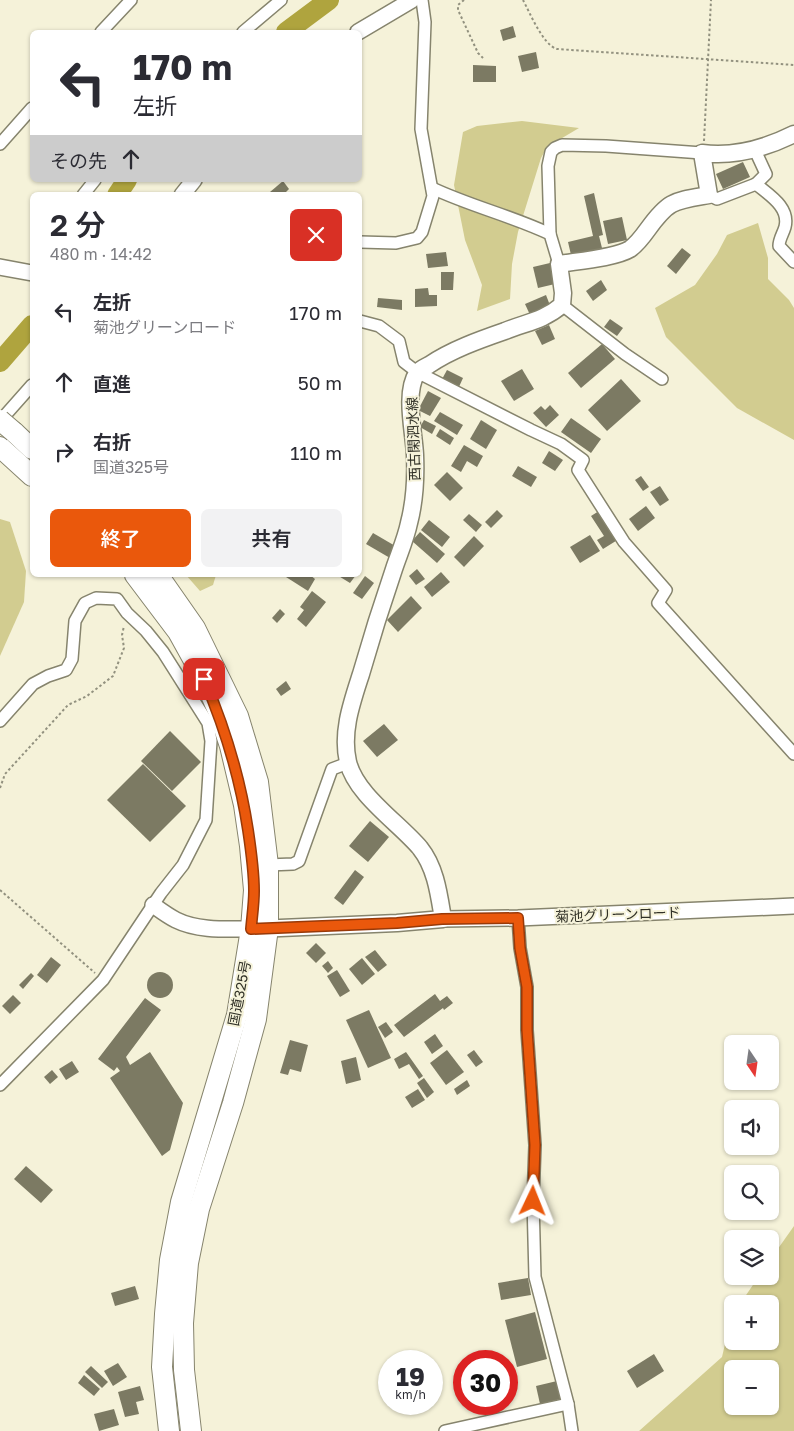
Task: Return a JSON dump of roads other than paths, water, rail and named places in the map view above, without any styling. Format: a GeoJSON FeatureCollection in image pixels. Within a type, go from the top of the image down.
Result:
{"type":"FeatureCollection","features":[{"type":"Feature","properties":{"kind":"highway"},"geometry":{"type":"LineString","coordinates":[[5,424],[30,447]]}},
{"type":"Feature","properties":{"kind":"highway"},"geometry":{"type":"LineString","coordinates":[[0,447],[30,474]]}},
{"type":"Feature","properties":{"kind":"highway","name":"国道325号"},"geometry":{"type":"LineString","coordinates":[[137,577],[182,640],[204,679],[219,713],[230,746],[244,805],[259,929],[237,1015],[180,1202],[170,1260],[162,1367],[169,1431]]}},
{"type":"Feature","properties":{"kind":"highway","name":"国道325号"},"geometry":{"type":"LineString","coordinates":[[159,577],[194,628],[238,716],[258,782],[268,865],[259,929],[256,1019],[233,1103],[199,1209],[188,1263],[183,1324],[184,1370],[191,1431]]}},
{"type":"Feature","properties":{"kind":"main road"},"geometry":{"type":"LineString","coordinates":[[417,372],[437,359],[506,330],[551,314],[562,305],[564,294],[559,264],[622,253],[640,240],[661,211],[671,204],[684,199],[709,195],[702,153],[730,154],[794,134]]}},
{"type":"Feature","properties":{"kind":"main road","name":"西古閑泗水線"},"geometry":{"type":"LineString","coordinates":[[417,372],[410,405],[415,454],[414,501],[409,525],[374,628],[352,703],[345,738],[348,763],[360,785],[369,797],[421,849],[430,865],[438,888],[442,919]]}},
{"type":"Feature","properties":{"kind":"main road"},"geometry":{"type":"LineString","coordinates":[[259,929],[397,923],[442,919]]}},
{"type":"Feature","properties":{"kind":"street"},"geometry":{"type":"LineString","coordinates":[[103,30],[131,0]]}},
{"type":"Feature","properties":{"kind":"street"},"geometry":{"type":"LineString","coordinates":[[245,30],[281,0]]}},
{"type":"Feature","properties":{"kind":"street"},"geometry":{"type":"LineString","coordinates":[[361,30],[412,0]]}},
{"type":"Feature","properties":{"kind":"street"},"geometry":{"type":"LineString","coordinates":[[362,242],[396,243],[417,238],[422,232],[433,196],[421,129],[425,22],[422,0]]}},
{"type":"Feature","properties":{"kind":"street"},"geometry":{"type":"LineString","coordinates":[[0,144],[30,110]]}},
{"type":"Feature","properties":{"kind":"street"},"geometry":{"type":"LineString","coordinates":[[559,264],[550,234],[548,166],[551,152],[555,148],[562,145],[606,146],[702,153]]}},
{"type":"Feature","properties":{"kind":"street"},"geometry":{"type":"LineString","coordinates":[[709,195],[717,199],[756,184],[766,174],[754,148]]}},
{"type":"Feature","properties":{"kind":"street"},"geometry":{"type":"LineString","coordinates":[[184,192],[192,182]]}},
{"type":"Feature","properties":{"kind":"street"},"geometry":{"type":"LineString","coordinates":[[756,184],[780,205],[783,210],[785,223],[780,246],[794,262]]}},
{"type":"Feature","properties":{"kind":"street"},"geometry":{"type":"LineString","coordinates":[[432,188],[448,196],[529,224],[550,234]]}},
{"type":"Feature","properties":{"kind":"street"},"geometry":{"type":"LineString","coordinates":[[0,268],[30,270]]}},
{"type":"Feature","properties":{"kind":"street"},"geometry":{"type":"LineString","coordinates":[[562,305],[624,354],[662,379]]}},
{"type":"Feature","properties":{"kind":"street"},"geometry":{"type":"LineString","coordinates":[[362,322],[379,326],[399,341],[404,362],[417,372],[561,444],[582,460],[578,470],[624,542],[666,590],[658,603],[794,754]]}},
{"type":"Feature","properties":{"kind":"street"},"geometry":{"type":"LineString","coordinates":[[5,424],[30,389]]}},
{"type":"Feature","properties":{"kind":"street"},"geometry":{"type":"LineString","coordinates":[[0,721],[33,684],[48,676],[66,670],[72,659],[75,621],[85,603],[96,598],[117,599],[127,613],[146,631],[163,652],[208,723],[211,741],[206,820],[183,865],[153,905],[103,980],[0,1086]]}},
{"type":"Feature","properties":{"kind":"street"},"geometry":{"type":"LineString","coordinates":[[268,865],[293,864],[299,861],[332,769],[348,763]]}},
{"type":"Feature","properties":{"kind":"street"},"geometry":{"type":"LineString","coordinates":[[153,905],[176,920],[188,925],[212,928],[259,929]]}},
{"type":"Feature","properties":{"kind":"street","name":"菊池グリーンロード"},"geometry":{"type":"LineString","coordinates":[[442,919],[518,918],[794,906]]}},
{"type":"Feature","properties":{"kind":"street"},"geometry":{"type":"LineString","coordinates":[[518,918],[520,948],[527,987],[527,1030],[535,1145],[533,1201],[535,1277],[568,1404],[572,1431]]}},
{"type":"Feature","properties":{"kind":"street"},"geometry":{"type":"LineString","coordinates":[[445,1431],[568,1404]]}},
{"type":"Feature","properties":{"kind":"waterway"},"geometry":{"type":"LineString","coordinates":[[289,30],[329,0]]}},
{"type":"Feature","properties":{"kind":"waterway"},"geometry":{"type":"LineString","coordinates":[[119,192],[126,182]]}},
{"type":"Feature","properties":{"kind":"waterway"},"geometry":{"type":"LineString","coordinates":[[0,362],[30,327]]}}]}
